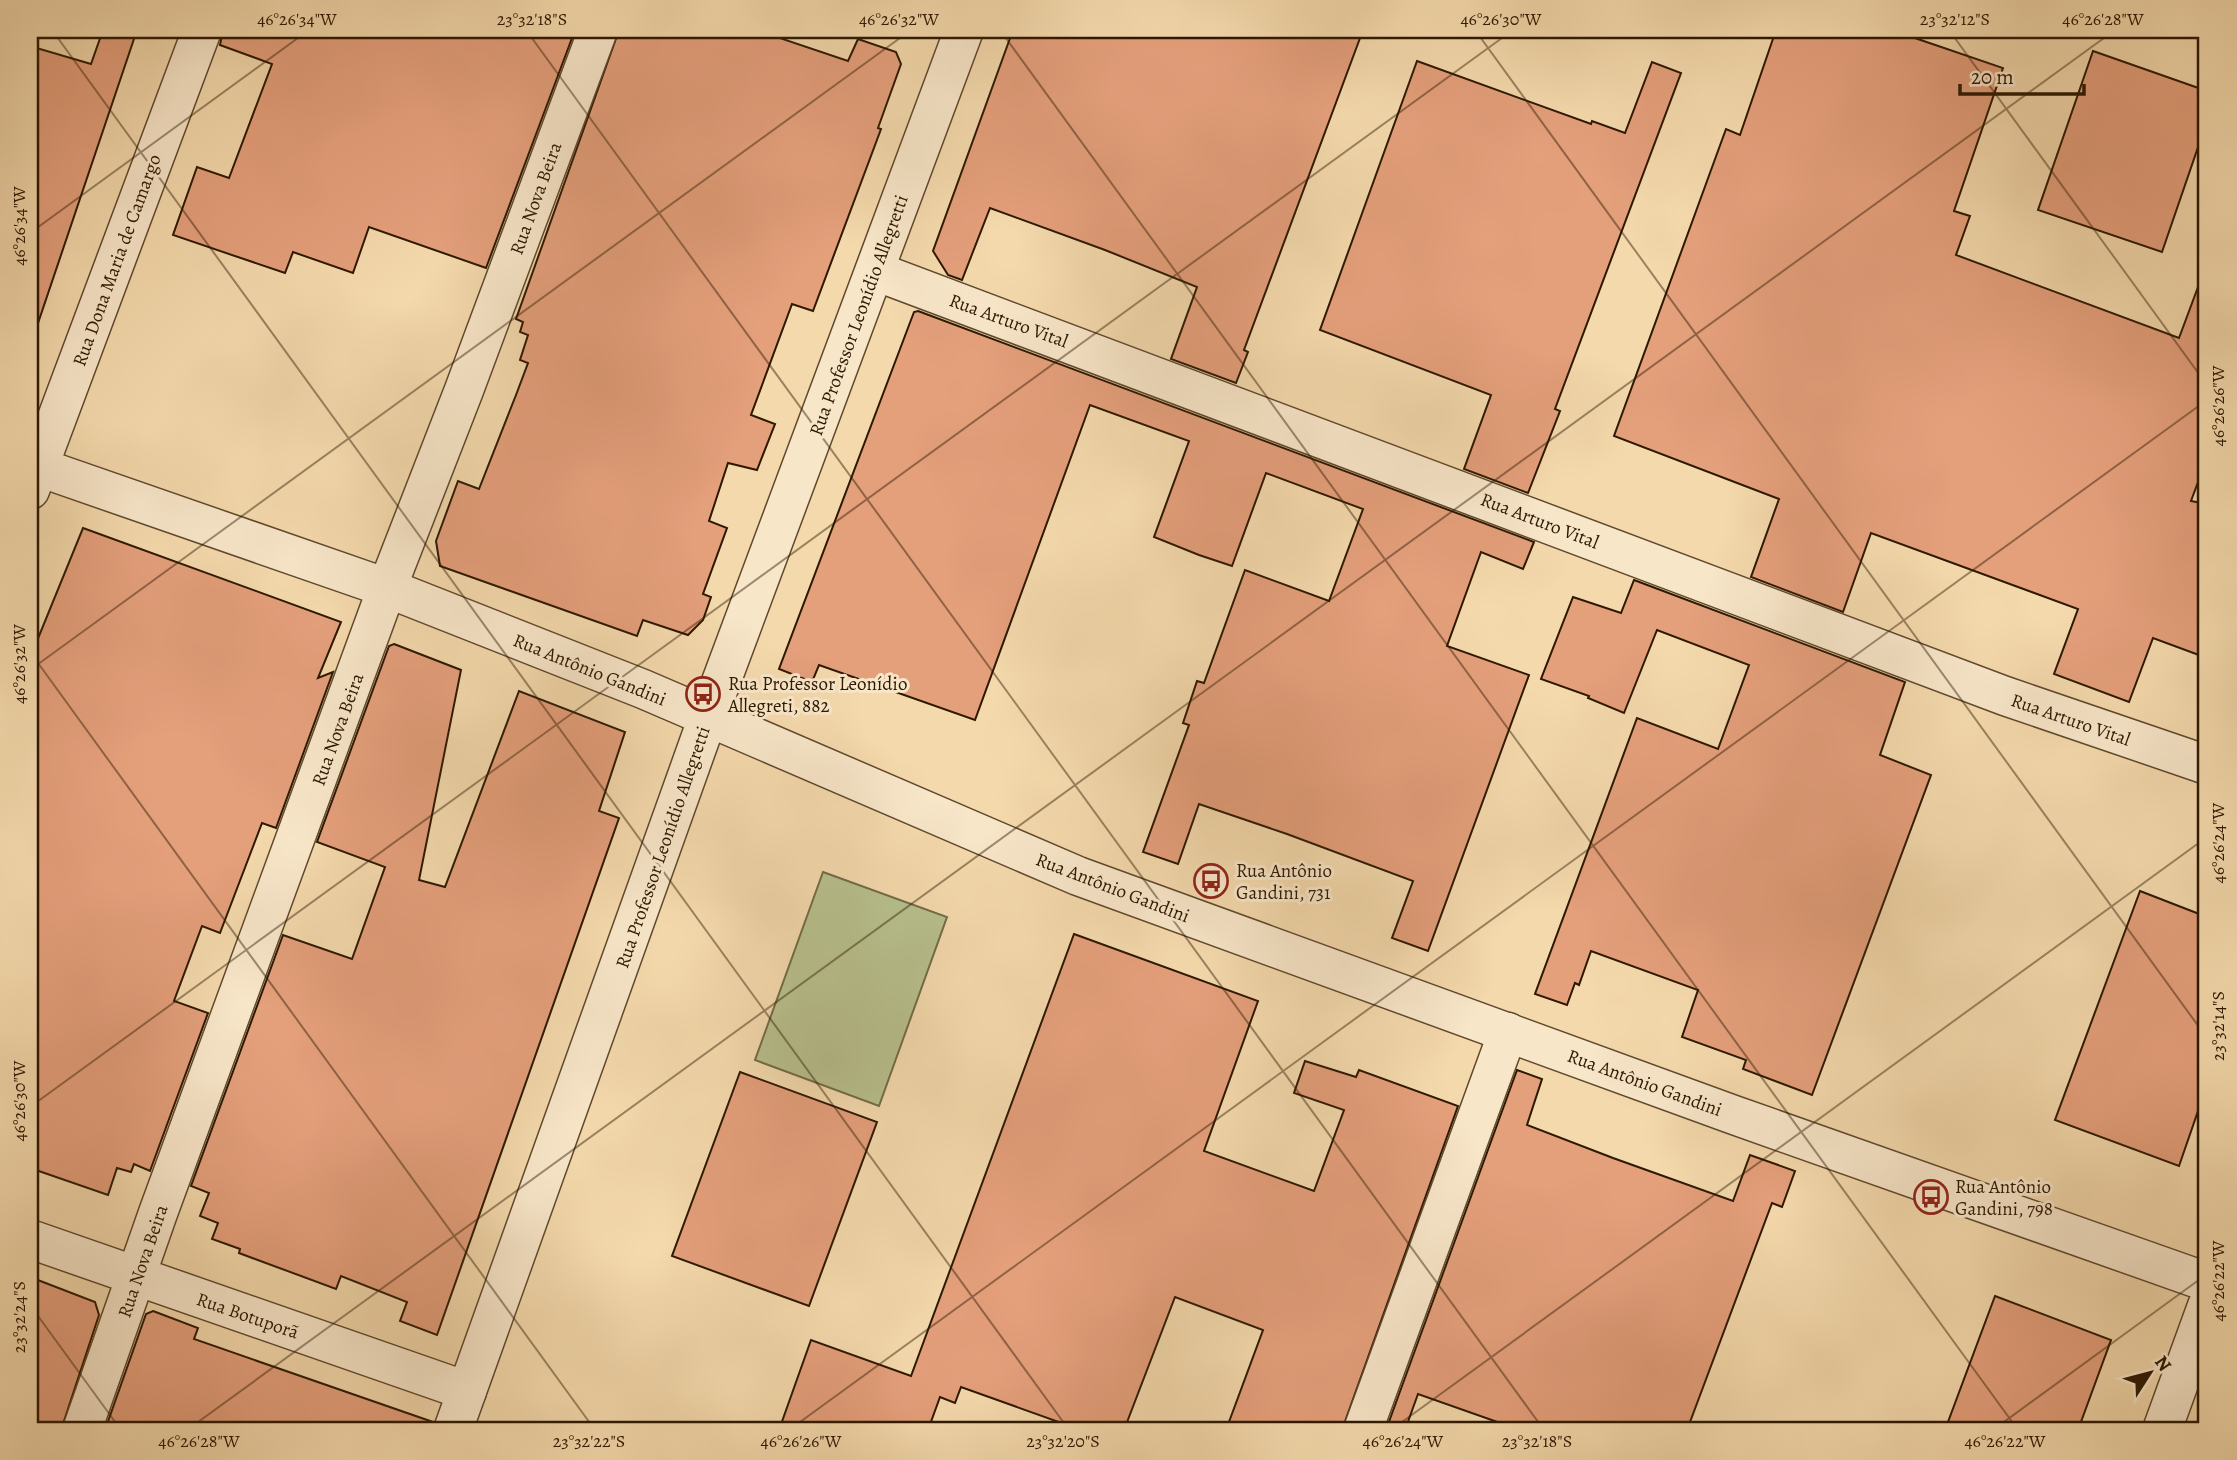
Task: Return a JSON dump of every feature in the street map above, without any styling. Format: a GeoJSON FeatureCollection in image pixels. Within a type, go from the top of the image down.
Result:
{"type":"FeatureCollection","features":[{"type":"Feature","properties":{"kind":"street","name":"Rua Dona Maria de Camargo"},"geometry":{"type":"LineString","coordinates":[[33,474],[202,30]]}},
{"type":"Feature","properties":{"kind":"street","name":"Rua Nova Beira"},"geometry":{"type":"LineString","coordinates":[[82,1430],[387,588],[598,30]]}},
{"type":"Feature","properties":{"kind":"street","name":"Rua Professor Leonídio Allegretti"},"geometry":{"type":"LineString","coordinates":[[453,1430],[708,717],[875,271],[961,31]]}},
{"type":"Feature","properties":{"kind":"street","name":"Rua Arturo Vital"},"geometry":{"type":"LineString","coordinates":[[875,271],[2005,696],[2207,765]]}},
{"type":"Feature","properties":{"kind":"street","name":"Rua Antônio Gandini"},"geometry":{"type":"LineString","coordinates":[[33,474],[387,588],[708,717],[1078,876],[2207,1282]]}},
{"type":"Feature","properties":{"kind":"street"},"geometry":{"type":"LineString","coordinates":[[1363,1430],[1508,1032]]}},
{"type":"Feature","properties":{"kind":"street","name":"Rua Botuporã"},"geometry":{"type":"LineString","coordinates":[[30,1239],[467,1391]]}},
{"type":"Feature","properties":{"kind":"street"},"geometry":{"type":"LineString","coordinates":[[2162,1430],[2207,1306]]}},
{"type":"Feature","properties":{"kind":"green space"},"geometry":{"type":"Polygon","coordinates":[[[823,872],[947,917],[879,1106],[755,1060],[823,872]]]}},
{"type":"Feature","properties":{"kind":"building"},"geometry":{"type":"Polygon","coordinates":[[[103,30],[137,30],[36,329],[30,328],[30,46],[91,64],[103,30]]]}},
{"type":"Feature","properties":{"kind":"building"},"geometry":{"type":"Polygon","coordinates":[[[223,30],[575,30],[486,268],[369,227],[353,273],[293,252],[285,273],[173,235],[197,167],[229,178],[272,64],[220,45],[223,30]]]}},
{"type":"Feature","properties":{"kind":"building"},"geometry":{"type":"Polygon","coordinates":[[[619,30],[756,30],[848,61],[858,39],[896,52],[901,64],[878,128],[881,129],[813,311],[792,304],[751,415],[775,424],[757,470],[728,463],[709,521],[727,528],[703,594],[711,597],[703,620],[688,635],[643,620],[637,636],[440,566],[436,541],[458,481],[479,489],[528,363],[520,360],[528,335],[520,332],[523,322],[516,319],[619,30]]]}},
{"type":"Feature","properties":{"kind":"building"},"geometry":{"type":"Polygon","coordinates":[[[1013,30],[1363,30],[1244,350],[1248,352],[1236,383],[1171,359],[1197,287],[1105,250],[990,208],[962,280],[948,275],[933,251],[1013,30]]]}},
{"type":"Feature","properties":{"kind":"building"},"geometry":{"type":"Polygon","coordinates":[[[1776,30],[1914,30],[1912,37],[2003,68],[1954,211],[1970,216],[1956,255],[2179,338],[2204,271],[2207,272],[2207,458],[2191,501],[2207,504],[2207,658],[2153,638],[2129,702],[2054,674],[2078,609],[1871,533],[1843,612],[1751,577],[1779,499],[1614,436],[1726,129],[1740,135],[1776,30]]]}},
{"type":"Feature","properties":{"kind":"building"},"geometry":{"type":"Polygon","coordinates":[[[2093,51],[2207,91],[2207,121],[2162,252],[2038,210],[2093,51]]]}},
{"type":"Feature","properties":{"kind":"building"},"geometry":{"type":"Polygon","coordinates":[[[1417,61],[1591,124],[1592,121],[1625,133],[1652,62],[1681,73],[1555,409],[1560,411],[1528,493],[1464,469],[1491,395],[1320,330],[1417,61]]]}},
{"type":"Feature","properties":{"kind":"building"},"geometry":{"type":"Polygon","coordinates":[[[918,311],[1534,542],[1523,569],[1481,552],[1447,646],[1529,675],[1428,951],[1392,938],[1413,881],[1287,834],[1199,804],[1178,864],[1143,852],[1189,725],[1183,723],[1197,681],[1204,683],[1245,570],[1329,601],[1363,509],[1266,473],[1232,566],[1199,555],[1154,537],[1189,441],[1090,405],[975,720],[819,665],[812,682],[779,669],[914,312],[918,311]]]}},
{"type":"Feature","properties":{"kind":"building"},"geometry":{"type":"Polygon","coordinates":[[[83,528],[341,622],[318,678],[333,672],[276,828],[262,823],[220,933],[202,926],[174,1001],[208,1013],[150,1171],[134,1164],[131,1172],[117,1168],[108,1195],[30,1168],[30,658],[83,528]]]}},
{"type":"Feature","properties":{"kind":"building"},"geometry":{"type":"Polygon","coordinates":[[[1634,580],[1905,682],[1880,755],[1931,775],[1812,1095],[1743,1069],[1746,1060],[1682,1037],[1698,990],[1591,951],[1579,985],[1575,983],[1567,1005],[1535,994],[1637,718],[1718,749],[1749,665],[1657,630],[1624,713],[1588,698],[1589,696],[1541,679],[1573,597],[1621,613],[1634,580]]]}},
{"type":"Feature","properties":{"kind":"building"},"geometry":{"type":"Polygon","coordinates":[[[394,644],[461,670],[419,880],[445,887],[519,691],[625,732],[599,811],[619,818],[437,1335],[400,1321],[407,1302],[341,1276],[336,1289],[239,1253],[240,1249],[212,1239],[218,1223],[200,1216],[209,1193],[191,1186],[283,935],[352,959],[385,867],[317,842],[389,646],[394,644]]]}},
{"type":"Feature","properties":{"kind":"building"},"geometry":{"type":"Polygon","coordinates":[[[2140,891],[2207,917],[2207,1085],[2179,1166],[2055,1120],[2140,891]]]}},
{"type":"Feature","properties":{"kind":"building"},"geometry":{"type":"Polygon","coordinates":[[[1074,934],[1258,1001],[1204,1151],[1314,1191],[1344,1110],[1294,1093],[1305,1061],[1356,1077],[1359,1070],[1458,1106],[1342,1430],[1226,1430],[1263,1330],[1175,1297],[1124,1430],[1081,1430],[961,1387],[955,1403],[940,1397],[928,1430],[779,1430],[811,1340],[911,1376],[1074,934]]]}},
{"type":"Feature","properties":{"kind":"building"},"geometry":{"type":"Polygon","coordinates":[[[1517,1070],[1542,1079],[1527,1125],[1613,1158],[1733,1201],[1750,1155],[1795,1171],[1782,1207],[1772,1203],[1687,1430],[1520,1430],[1418,1394],[1405,1430],[1386,1430],[1517,1070]]]}},
{"type":"Feature","properties":{"kind":"building"},"geometry":{"type":"Polygon","coordinates":[[[740,1072],[877,1122],[809,1306],[672,1256],[740,1072]]]}},
{"type":"Feature","properties":{"kind":"building"},"geometry":{"type":"Polygon","coordinates":[[[30,1277],[95,1302],[99,1315],[61,1430],[30,1430],[30,1277]]]}},
{"type":"Feature","properties":{"kind":"building"},"geometry":{"type":"Polygon","coordinates":[[[1995,1296],[2111,1340],[2078,1430],[1945,1430],[1995,1296]]]}},
{"type":"Feature","properties":{"kind":"building"},"geometry":{"type":"Polygon","coordinates":[[[153,1311],[198,1328],[194,1339],[433,1422],[432,1430],[105,1430],[146,1314],[153,1311]]]}},
{"type":"Feature","properties":{"kind":"place","name":"Rua Professor Leonídio Allegreti, 882"},"geometry":{"type":"Point","coordinates":[703,694]}},
{"type":"Feature","properties":{"kind":"place","name":"Rua Antônio Gandini, 731"},"geometry":{"type":"Point","coordinates":[1211,881]}},
{"type":"Feature","properties":{"kind":"place","name":"Rua Antônio Gandini, 798"},"geometry":{"type":"Point","coordinates":[1931,1197]}}]}
